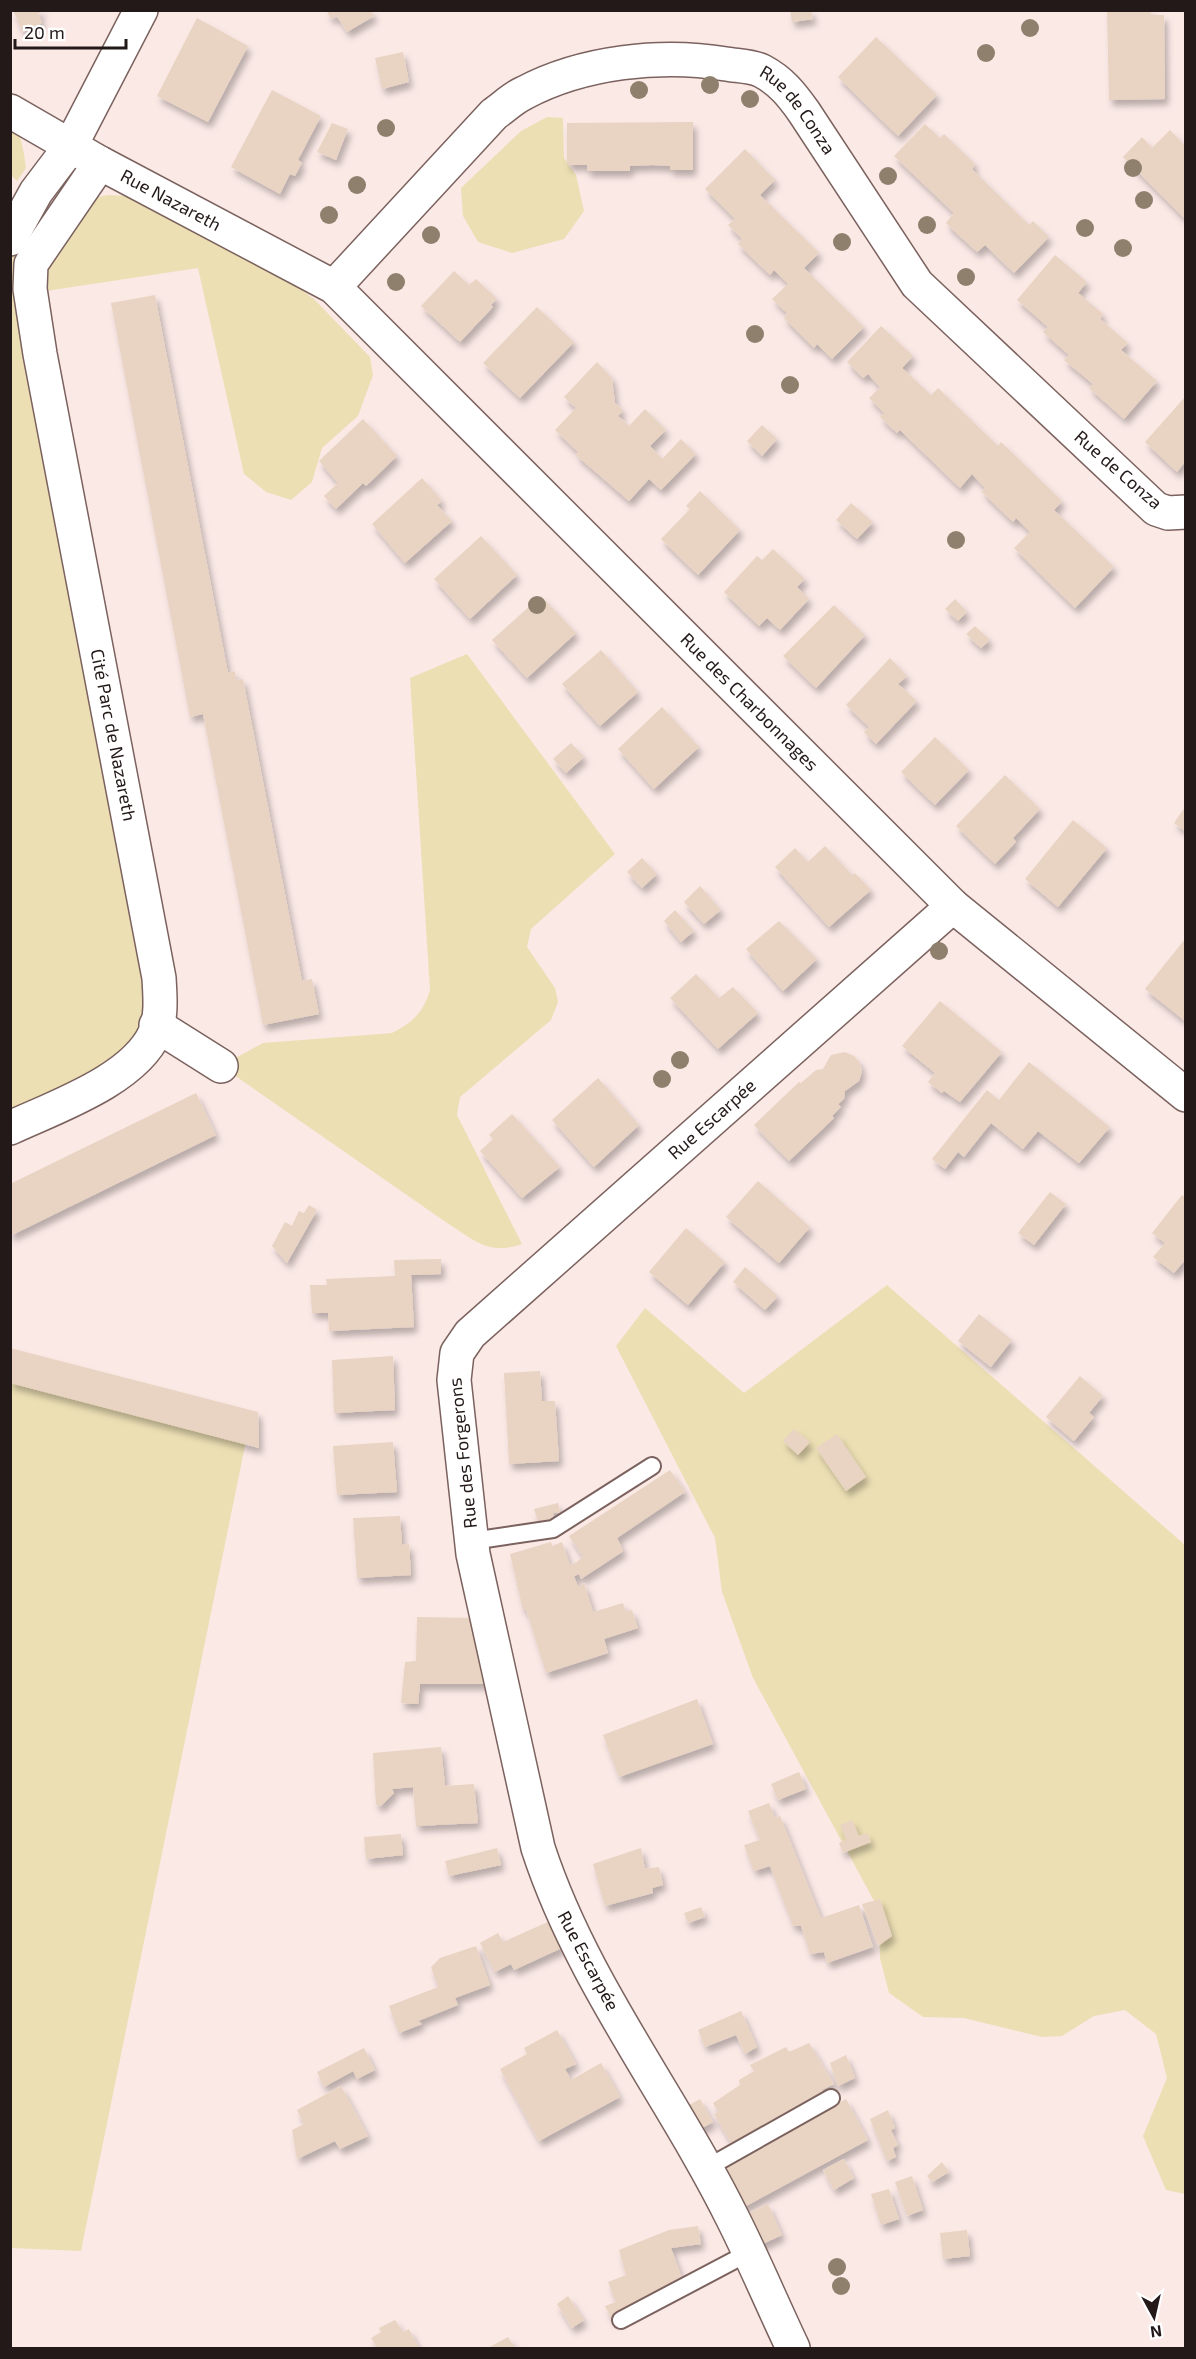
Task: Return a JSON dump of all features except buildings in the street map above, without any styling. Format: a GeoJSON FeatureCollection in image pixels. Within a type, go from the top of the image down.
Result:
{"type":"FeatureCollection","features":[{"type":"Feature","properties":{"kind":"street"},"geometry":{"type":"LineString","coordinates":[[10,238],[36,192],[70,147],[141,10]]}},
{"type":"Feature","properties":{"kind":"street","name":"Rue de Conza"},"geometry":{"type":"LineString","coordinates":[[334,287],[494,114],[522,94],[551,81],[597,68],[639,63],[673,60],[712,62],[760,70],[786,86],[917,284],[1155,509],[1168,513],[1185,512]]}},
{"type":"Feature","properties":{"kind":"street","name":"Rue Nazareth"},"geometry":{"type":"LineString","coordinates":[[10,111],[100,164],[334,287]]}},
{"type":"Feature","properties":{"kind":"street","name":"Cité Parc de Nazareth"},"geometry":{"type":"LineString","coordinates":[[10,1128],[111,1079],[140,1055],[155,1032],[161,1007],[159,978],[40,354],[30,289],[21,259],[100,164]]}},
{"type":"Feature","properties":{"kind":"street","name":"Rue des Charbonnages"},"geometry":{"type":"LineString","coordinates":[[334,287],[953,906],[1185,1095]]}},
{"type":"Feature","properties":{"kind":"street","name":"Rue Escarpée"},"geometry":{"type":"LineString","coordinates":[[470,1334],[953,906]]}},
{"type":"Feature","properties":{"kind":"street"},"geometry":{"type":"LineString","coordinates":[[156,1025],[221,1066]]}},
{"type":"Feature","properties":{"kind":"street","name":"Rue des Forgerons"},"geometry":{"type":"LineString","coordinates":[[470,1334],[457,1353],[454,1380],[472,1541]]}},
{"type":"Feature","properties":{"kind":"street","name":"Rue Escarpée"},"geometry":{"type":"LineString","coordinates":[[472,1541],[538,1848],[554,1895],[579,1949],[734,2220],[793,2349]]}},
{"type":"Feature","properties":{"kind":"lane"},"geometry":{"type":"LineString","coordinates":[[472,1541],[553,1529],[652,1466]]}},
{"type":"Feature","properties":{"kind":"lane"},"geometry":{"type":"LineString","coordinates":[[705,2169],[831,2098]]}},
{"type":"Feature","properties":{"kind":"lane"},"geometry":{"type":"LineString","coordinates":[[621,2320],[748,2253]]}},
{"type":"Feature","properties":{"kind":"shaded area"},"geometry":{"type":"Polygon","coordinates":[[[547,117],[563,118],[564,158],[576,175],[584,211],[564,239],[512,253],[478,242],[463,216],[461,188],[521,131],[547,117]]]}},
{"type":"Feature","properties":{"kind":"shaded area"},"geometry":{"type":"Polygon","coordinates":[[[10,122],[20,137],[26,168],[17,181],[11,175],[10,122]]]}},
{"type":"Feature","properties":{"kind":"shaded area"},"geometry":{"type":"Polygon","coordinates":[[[107,195],[132,196],[288,280],[314,299],[370,357],[373,375],[358,416],[322,448],[312,482],[291,500],[266,492],[244,474],[198,268],[46,291],[47,245],[88,200],[107,195]]]}},
{"type":"Feature","properties":{"kind":"shaded area"},"geometry":{"type":"Polygon","coordinates":[[[10,240],[30,295],[162,1028],[10,1123],[10,240]]]}},
{"type":"Feature","properties":{"kind":"shaded area"},"geometry":{"type":"Polygon","coordinates":[[[467,654],[615,854],[531,929],[527,947],[555,988],[558,1002],[551,1020],[460,1097],[457,1115],[522,1244],[501,1248],[484,1245],[468,1237],[221,1066],[263,1043],[392,1033],[411,1021],[424,1005],[430,990],[410,678],[467,654]]]}},
{"type":"Feature","properties":{"kind":"shaded area"},"geometry":{"type":"Polygon","coordinates":[[[887,1285],[1185,1545],[1185,2194],[1166,2190],[1143,2136],[1167,2078],[1156,2034],[1125,2010],[1094,2016],[1062,2036],[1042,2037],[964,2018],[923,2017],[889,1993],[880,1958],[879,1910],[753,1678],[722,1592],[715,1538],[616,1346],[645,1308],[744,1393],[887,1285]]]}},
{"type":"Feature","properties":{"kind":"shaded area"},"geometry":{"type":"Polygon","coordinates":[[[10,1378],[247,1436],[81,2251],[11,2248],[10,1378]]]}}]}
